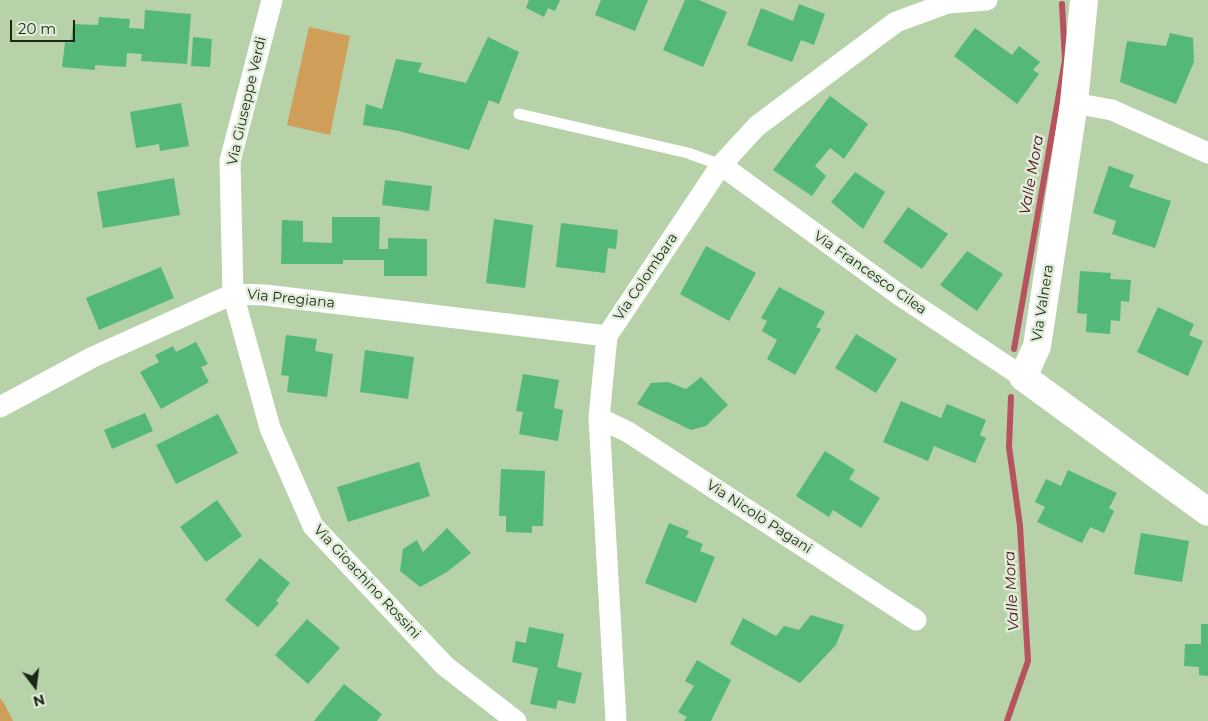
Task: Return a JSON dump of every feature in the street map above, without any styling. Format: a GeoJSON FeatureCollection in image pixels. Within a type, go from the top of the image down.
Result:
{"type":"FeatureCollection","features":[{"type":"Feature","properties":{"kind":"street","name":"Via Giuseppe Verdi"},"geometry":{"type":"LineString","coordinates":[[233,294],[230,161],[272,0]]}},
{"type":"Feature","properties":{"kind":"street","name":"Via Colombara"},"geometry":{"type":"LineString","coordinates":[[616,721],[599,418],[607,336],[721,165],[757,126],[846,57],[896,22],[946,2],[987,0]]}},
{"type":"Feature","properties":{"kind":"street","name":"Via Valnera"},"geometry":{"type":"LineString","coordinates":[[1023,377],[1037,346],[1074,103],[1084,0]]}},
{"type":"Feature","properties":{"kind":"street"},"geometry":{"type":"LineString","coordinates":[[1074,103],[1112,110],[1208,153]]}},
{"type":"Feature","properties":{"kind":"street","name":"Via Francesco Cilea"},"geometry":{"type":"LineString","coordinates":[[721,165],[898,294],[1023,377]]}},
{"type":"Feature","properties":{"kind":"street","name":"Via Pregiana"},"geometry":{"type":"LineString","coordinates":[[0,408],[94,357],[233,294],[265,295],[607,336]]}},
{"type":"Feature","properties":{"kind":"street","name":"Via Gioachino Rossini"},"geometry":{"type":"LineString","coordinates":[[233,294],[270,428],[314,526],[445,666],[516,721]]}},
{"type":"Feature","properties":{"kind":"street"},"geometry":{"type":"LineString","coordinates":[[1023,377],[1208,512]]}},
{"type":"Feature","properties":{"kind":"street","name":"Via Nicolò Pagani"},"geometry":{"type":"LineString","coordinates":[[599,418],[628,432],[916,620]]}},
{"type":"Feature","properties":{"kind":"lane"},"geometry":{"type":"LineString","coordinates":[[519,114],[688,153],[721,165]]}},
{"type":"Feature","properties":{"kind":"shaded area"},"geometry":{"type":"Polygon","coordinates":[[[309,27],[350,36],[330,135],[287,125],[309,27]]]}},
{"type":"Feature","properties":{"kind":"shaded area"},"geometry":{"type":"Polygon","coordinates":[[[0,698],[4,703],[13,721],[0,721],[0,698]]]}},
{"type":"Feature","properties":{"kind":"building"},"geometry":{"type":"Polygon","coordinates":[[[529,0],[560,0],[555,11],[548,8],[544,17],[526,8],[529,0]]]}},
{"type":"Feature","properties":{"kind":"building"},"geometry":{"type":"Polygon","coordinates":[[[601,0],[648,0],[635,31],[595,15],[601,0]]]}},
{"type":"Feature","properties":{"kind":"building"},"geometry":{"type":"Polygon","coordinates":[[[685,0],[699,0],[727,12],[703,67],[663,50],[685,0]]]}},
{"type":"Feature","properties":{"kind":"building"},"geometry":{"type":"Polygon","coordinates":[[[799,4],[825,14],[814,45],[801,40],[792,62],[747,45],[761,8],[793,21],[799,4]]]}},
{"type":"Feature","properties":{"kind":"building"},"geometry":{"type":"Polygon","coordinates":[[[145,10],[191,14],[187,64],[141,61],[142,54],[127,53],[126,67],[95,65],[95,70],[62,67],[65,42],[71,43],[73,24],[98,25],[99,17],[130,19],[129,28],[144,29],[145,10]]]}},
{"type":"Feature","properties":{"kind":"building"},"geometry":{"type":"Polygon","coordinates":[[[975,28],[1012,55],[1019,46],[1040,62],[1033,70],[1039,74],[1017,104],[954,56],[975,28]]]}},
{"type":"Feature","properties":{"kind":"building"},"geometry":{"type":"Polygon","coordinates":[[[1170,33],[1193,38],[1194,62],[1176,104],[1120,82],[1127,41],[1166,46],[1170,33]]]}},
{"type":"Feature","properties":{"kind":"building"},"geometry":{"type":"Polygon","coordinates":[[[193,37],[212,39],[210,67],[191,66],[193,37]]]}},
{"type":"Feature","properties":{"kind":"building"},"geometry":{"type":"Polygon","coordinates":[[[488,37],[519,52],[499,104],[489,100],[469,150],[399,131],[363,125],[366,104],[382,109],[396,59],[422,63],[418,72],[466,83],[488,37]]]}},
{"type":"Feature","properties":{"kind":"building"},"geometry":{"type":"Polygon","coordinates":[[[830,96],[868,124],[844,159],[830,148],[815,166],[826,176],[812,196],[773,170],[830,96]]]}},
{"type":"Feature","properties":{"kind":"building"},"geometry":{"type":"Polygon","coordinates":[[[181,103],[189,146],[160,151],[159,144],[136,148],[130,112],[181,103]]]}},
{"type":"Feature","properties":{"kind":"building"},"geometry":{"type":"Polygon","coordinates":[[[1109,166],[1134,175],[1129,187],[1171,201],[1155,248],[1112,234],[1116,221],[1093,213],[1109,166]]]}},
{"type":"Feature","properties":{"kind":"building"},"geometry":{"type":"Polygon","coordinates":[[[855,172],[885,192],[863,229],[831,202],[855,172]]]}},
{"type":"Feature","properties":{"kind":"building"},"geometry":{"type":"Polygon","coordinates":[[[174,178],[180,215],[103,228],[97,192],[174,178]]]}},
{"type":"Feature","properties":{"kind":"building"},"geometry":{"type":"Polygon","coordinates":[[[385,180],[432,186],[429,211],[382,205],[385,180]]]}},
{"type":"Feature","properties":{"kind":"building"},"geometry":{"type":"Polygon","coordinates":[[[908,207],[948,234],[922,269],[883,242],[908,207]]]}},
{"type":"Feature","properties":{"kind":"building"},"geometry":{"type":"Polygon","coordinates":[[[332,217],[380,217],[379,249],[388,249],[388,238],[427,239],[427,276],[384,276],[384,260],[343,260],[343,264],[281,264],[282,220],[303,221],[303,242],[332,243],[332,217]]]}},
{"type":"Feature","properties":{"kind":"building"},"geometry":{"type":"Polygon","coordinates":[[[494,219],[533,225],[525,288],[486,283],[494,219]]]}},
{"type":"Feature","properties":{"kind":"building"},"geometry":{"type":"Polygon","coordinates":[[[561,223],[618,230],[616,249],[608,248],[605,273],[556,267],[561,223]]]}},
{"type":"Feature","properties":{"kind":"building"},"geometry":{"type":"Polygon","coordinates":[[[706,246],[756,273],[729,321],[680,294],[706,246]]]}},
{"type":"Feature","properties":{"kind":"building"},"geometry":{"type":"Polygon","coordinates":[[[967,251],[1003,274],[977,311],[940,285],[967,251]]]}},
{"type":"Feature","properties":{"kind":"building"},"geometry":{"type":"Polygon","coordinates":[[[161,267],[174,298],[99,330],[86,298],[161,267]]]}},
{"type":"Feature","properties":{"kind":"building"},"geometry":{"type":"Polygon","coordinates":[[[1080,271],[1111,273],[1110,279],[1131,280],[1129,302],[1121,301],[1120,321],[1111,320],[1110,334],[1086,332],[1087,314],[1077,313],[1080,271]]]}},
{"type":"Feature","properties":{"kind":"building"},"geometry":{"type":"Polygon","coordinates":[[[779,287],[825,312],[816,327],[821,329],[795,375],[767,359],[777,340],[762,331],[767,321],[761,318],[779,287]]]}},
{"type":"Feature","properties":{"kind":"building"},"geometry":{"type":"Polygon","coordinates":[[[1158,307],[1194,324],[1189,335],[1203,341],[1188,376],[1137,352],[1158,307]]]}},
{"type":"Feature","properties":{"kind":"building"},"geometry":{"type":"Polygon","coordinates":[[[856,334],[897,359],[876,393],[835,368],[856,334]]]}},
{"type":"Feature","properties":{"kind":"building"},"geometry":{"type":"Polygon","coordinates":[[[286,335],[317,339],[315,351],[333,354],[327,397],[287,392],[289,376],[281,375],[286,335]]]}},
{"type":"Feature","properties":{"kind":"building"},"geometry":{"type":"Polygon","coordinates":[[[196,342],[208,364],[201,367],[209,382],[161,409],[140,372],[159,362],[155,355],[173,346],[176,352],[196,342]]]}},
{"type":"Feature","properties":{"kind":"building"},"geometry":{"type":"Polygon","coordinates":[[[365,350],[414,357],[408,399],[360,392],[365,350]]]}},
{"type":"Feature","properties":{"kind":"building"},"geometry":{"type":"Polygon","coordinates":[[[523,374],[559,380],[554,408],[563,410],[558,441],[519,434],[523,412],[516,411],[523,374]]]}},
{"type":"Feature","properties":{"kind":"building"},"geometry":{"type":"Polygon","coordinates":[[[701,377],[728,405],[706,426],[691,430],[637,404],[651,383],[668,382],[686,389],[701,377]]]}},
{"type":"Feature","properties":{"kind":"building"},"geometry":{"type":"Polygon","coordinates":[[[901,401],[941,418],[947,404],[986,420],[980,435],[986,438],[975,463],[934,446],[928,461],[883,442],[901,401]]]}},
{"type":"Feature","properties":{"kind":"building"},"geometry":{"type":"Polygon","coordinates":[[[145,413],[153,431],[112,449],[104,430],[145,413]]]}},
{"type":"Feature","properties":{"kind":"building"},"geometry":{"type":"Polygon","coordinates":[[[218,414],[238,453],[176,484],[156,445],[218,414]]]}},
{"type":"Feature","properties":{"kind":"building"},"geometry":{"type":"Polygon","coordinates":[[[825,451],[855,470],[849,479],[880,498],[861,528],[833,510],[829,517],[796,496],[825,451]]]}},
{"type":"Feature","properties":{"kind":"building"},"geometry":{"type":"Polygon","coordinates":[[[419,462],[430,496],[348,522],[337,487],[419,462]]]}},
{"type":"Feature","properties":{"kind":"building"},"geometry":{"type":"Polygon","coordinates":[[[501,469],[545,471],[543,526],[532,526],[532,533],[506,532],[506,516],[499,516],[501,469]]]}},
{"type":"Feature","properties":{"kind":"building"},"geometry":{"type":"Polygon","coordinates":[[[1068,470],[1117,493],[1109,508],[1114,511],[1104,533],[1090,527],[1082,543],[1037,522],[1045,507],[1035,502],[1046,479],[1061,486],[1068,470]]]}},
{"type":"Feature","properties":{"kind":"building"},"geometry":{"type":"Polygon","coordinates":[[[217,500],[242,536],[206,562],[180,527],[217,500]]]}},
{"type":"Feature","properties":{"kind":"building"},"geometry":{"type":"Polygon","coordinates":[[[669,523],[689,531],[686,537],[703,544],[700,551],[715,557],[696,603],[645,583],[669,523]]]}},
{"type":"Feature","properties":{"kind":"building"},"geometry":{"type":"Polygon","coordinates":[[[447,528],[471,553],[447,572],[420,587],[400,571],[403,549],[417,540],[423,552],[447,528]]]}},
{"type":"Feature","properties":{"kind":"building"},"geometry":{"type":"Polygon","coordinates":[[[1141,533],[1189,541],[1182,582],[1134,574],[1141,533]]]}},
{"type":"Feature","properties":{"kind":"building"},"geometry":{"type":"Polygon","coordinates":[[[260,558],[290,583],[276,601],[279,603],[258,627],[225,600],[260,558]]]}},
{"type":"Feature","properties":{"kind":"building"},"geometry":{"type":"Polygon","coordinates":[[[811,615],[844,625],[836,645],[800,683],[730,644],[743,618],[776,636],[784,626],[799,630],[811,615]]]}},
{"type":"Feature","properties":{"kind":"building"},"geometry":{"type":"Polygon","coordinates":[[[307,619],[340,648],[308,684],[275,655],[307,619]]]}},
{"type":"Feature","properties":{"kind":"building"},"geometry":{"type":"Polygon","coordinates":[[[1201,624],[1208,624],[1208,676],[1199,675],[1199,667],[1184,666],[1185,644],[1201,644],[1201,624]]]}},
{"type":"Feature","properties":{"kind":"building"},"geometry":{"type":"Polygon","coordinates":[[[529,627],[564,634],[557,667],[582,673],[575,704],[558,700],[556,709],[530,704],[538,668],[512,662],[516,641],[526,643],[529,627]]]}},
{"type":"Feature","properties":{"kind":"building"},"geometry":{"type":"Polygon","coordinates":[[[697,660],[731,680],[711,721],[684,721],[687,717],[678,712],[694,686],[685,681],[697,660]]]}},
{"type":"Feature","properties":{"kind":"building"},"geometry":{"type":"Polygon","coordinates":[[[344,684],[382,714],[377,721],[314,721],[344,684]]]}},
{"type":"Feature","properties":{"kind":"waterway","name":"Valle Mora"},"geometry":{"type":"LineString","coordinates":[[1014,349],[1065,60],[1062,4]]}},
{"type":"Feature","properties":{"kind":"waterway","name":"Valle Mora"},"geometry":{"type":"LineString","coordinates":[[1007,721],[1028,661],[1020,526],[1009,447],[1011,397]]}}]}
